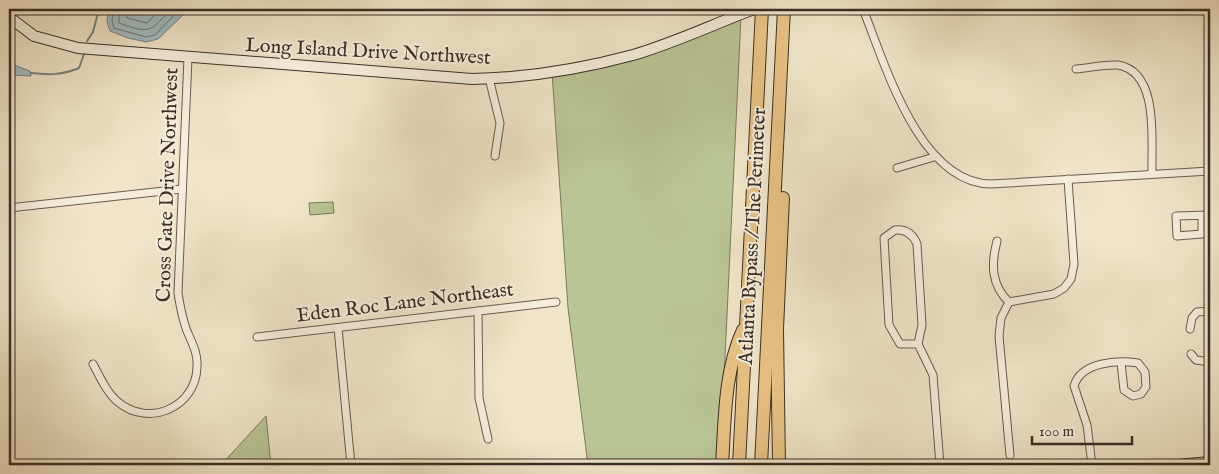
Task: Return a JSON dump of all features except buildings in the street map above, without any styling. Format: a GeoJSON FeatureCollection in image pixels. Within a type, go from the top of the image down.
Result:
{"type":"FeatureCollection","features":[{"type":"Feature","properties":{"kind":"highway","name":"Atlanta Bypass / The Perimeter"},"geometry":{"type":"LineString","coordinates":[[739,465],[762,9]]}},
{"type":"Feature","properties":{"kind":"highway","name":"Atlanta Bypass / The Perimeter"},"geometry":{"type":"LineString","coordinates":[[761,465],[784,12]]}},
{"type":"Feature","properties":{"kind":"highway"},"geometry":{"type":"LineString","coordinates":[[779,100],[784,167],[777,328],[779,465]]}},
{"type":"Feature","properties":{"kind":"highway"},"geometry":{"type":"LineString","coordinates":[[722,465],[726,403],[733,351],[746,323]]}},
{"type":"Feature","properties":{"kind":"street","name":"Long Island Drive Northwest"},"geometry":{"type":"LineString","coordinates":[[9,17],[30,33],[54,43],[78,48],[419,75],[490,78],[536,73],[634,54],[754,9]]}},
{"type":"Feature","properties":{"kind":"street"},"geometry":{"type":"LineString","coordinates":[[863,9],[905,112],[934,157],[967,180],[983,184],[1210,171]]}},
{"type":"Feature","properties":{"kind":"street","name":"Cross Gate Drive Northwest"},"geometry":{"type":"LineString","coordinates":[[92,364],[114,398],[126,408],[138,413],[155,414],[170,410],[182,401],[191,389],[196,373],[197,357],[182,318],[178,293],[188,58]]}},
{"type":"Feature","properties":{"kind":"street"},"geometry":{"type":"LineString","coordinates":[[1076,69],[1119,66],[1133,71],[1142,79],[1148,96],[1152,173]]}},
{"type":"Feature","properties":{"kind":"street"},"geometry":{"type":"LineString","coordinates":[[490,78],[500,123],[495,156]]}},
{"type":"Feature","properties":{"kind":"street"},"geometry":{"type":"LineString","coordinates":[[897,168],[934,157]]}},
{"type":"Feature","properties":{"kind":"street"},"geometry":{"type":"LineString","coordinates":[[1009,302],[1054,294],[1064,288],[1071,279],[1074,264],[1068,179]]}},
{"type":"Feature","properties":{"kind":"street"},"geometry":{"type":"LineString","coordinates":[[9,208],[182,188]]}},
{"type":"Feature","properties":{"kind":"street"},"geometry":{"type":"LineString","coordinates":[[1202,216],[1202,234],[1177,236],[1176,216],[1210,215]]}},
{"type":"Feature","properties":{"kind":"street"},"geometry":{"type":"LineString","coordinates":[[919,347],[900,344],[889,325],[884,238],[895,230],[911,234],[917,244],[922,325],[919,347],[933,375],[940,465]]}},
{"type":"Feature","properties":{"kind":"street"},"geometry":{"type":"LineString","coordinates":[[997,241],[994,276],[999,291],[1009,302]]}},
{"type":"Feature","properties":{"kind":"street","name":"Eden Roc Lane Northeast"},"geometry":{"type":"LineString","coordinates":[[257,337],[556,302]]}},
{"type":"Feature","properties":{"kind":"street"},"geometry":{"type":"LineString","coordinates":[[1009,302],[1001,318],[998,336],[1010,455]]}},
{"type":"Feature","properties":{"kind":"street"},"geometry":{"type":"LineString","coordinates":[[478,311],[479,398],[488,440]]}},
{"type":"Feature","properties":{"kind":"street"},"geometry":{"type":"LineString","coordinates":[[1190,329],[1192,318],[1197,312],[1210,311]]}},
{"type":"Feature","properties":{"kind":"street"},"geometry":{"type":"LineString","coordinates":[[338,328],[350,465]]}},
{"type":"Feature","properties":{"kind":"street"},"geometry":{"type":"LineString","coordinates":[[1190,354],[1196,360],[1210,362]]}},
{"type":"Feature","properties":{"kind":"street"},"geometry":{"type":"LineString","coordinates":[[1092,465],[1087,425],[1074,386],[1083,371],[1092,366],[1121,363],[1138,363],[1142,367],[1146,387],[1141,394],[1133,396],[1124,390],[1121,363]]}},
{"type":"Feature","properties":{"kind":"street"},"geometry":{"type":"LineString","coordinates":[[9,460],[15,465]]}},
{"type":"Feature","properties":{"kind":"street"},"geometry":{"type":"LineString","coordinates":[[1176,465],[1210,462]]}},
{"type":"Feature","properties":{"kind":"green space"},"geometry":{"type":"Polygon","coordinates":[[[741,16],[720,465],[588,465],[568,308],[552,72],[643,58],[741,16]]]}},
{"type":"Feature","properties":{"kind":"green space"},"geometry":{"type":"Polygon","coordinates":[[[333,202],[334,213],[310,215],[309,203],[333,202]]]}},
{"type":"Feature","properties":{"kind":"green space"},"geometry":{"type":"Polygon","coordinates":[[[266,416],[271,465],[217,465],[222,464],[266,416]]]}},
{"type":"Feature","properties":{"kind":"water"},"geometry":{"type":"Polygon","coordinates":[[[108,9],[185,9],[183,15],[158,39],[146,42],[110,31],[107,22],[108,9]]]}},
{"type":"Feature","properties":{"kind":"water"},"geometry":{"type":"Polygon","coordinates":[[[9,63],[30,71],[31,76],[9,75],[9,63]]]}},
{"type":"Feature","properties":{"kind":"waterway"},"geometry":{"type":"LineString","coordinates":[[87,41],[93,32],[99,9]]}},
{"type":"Feature","properties":{"kind":"waterway"},"geometry":{"type":"LineString","coordinates":[[31,73],[56,74],[79,68],[84,54]]}}]}
